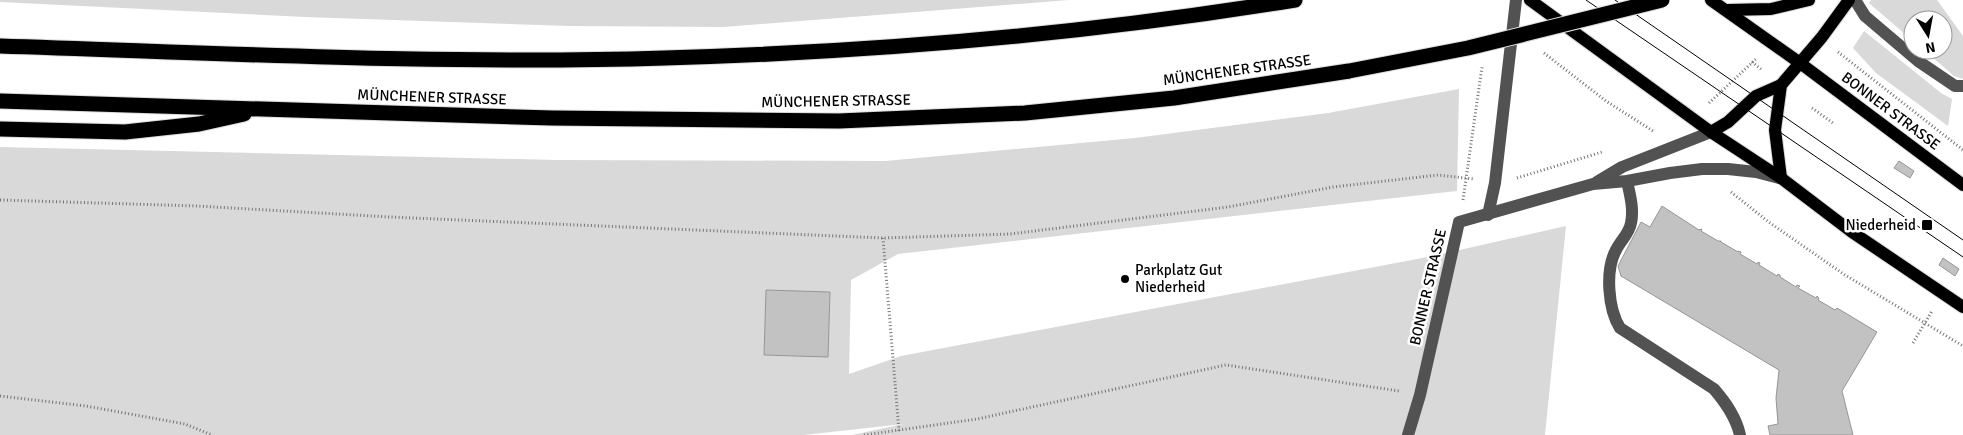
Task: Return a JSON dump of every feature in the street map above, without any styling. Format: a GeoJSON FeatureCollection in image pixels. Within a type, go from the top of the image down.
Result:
{"type":"FeatureCollection","features":[{"type":"Feature","properties":{"kind":"highway"},"geometry":{"type":"LineString","coordinates":[[0,46],[440,59],[664,58],[864,49],[1039,35],[1243,9],[1295,0]]}},
{"type":"Feature","properties":{"kind":"highway","name":"MÜNCHENER STRASSE"},"geometry":{"type":"LineString","coordinates":[[0,101],[552,118],[839,121],[1025,113],[1174,98],[1349,71],[1468,48],[1662,0]]}},
{"type":"Feature","properties":{"kind":"highway"},"geometry":{"type":"LineString","coordinates":[[0,129],[125,132],[199,124],[266,109]]}},
{"type":"Feature","properties":{"kind":"main road","name":"BONNER STRASSE"},"geometry":{"type":"LineString","coordinates":[[1530,0],[1711,132],[1781,178],[1852,232],[1963,307]]}},
{"type":"Feature","properties":{"kind":"main road","name":"BONNER STRASSE"},"geometry":{"type":"LineString","coordinates":[[1711,0],[1800,63],[1963,185]]}},
{"type":"Feature","properties":{"kind":"main road"},"geometry":{"type":"LineString","coordinates":[[1727,10],[1771,9],[1809,0]]}},
{"type":"Feature","properties":{"kind":"main road"},"geometry":{"type":"LineString","coordinates":[[1800,63],[1849,0]]}},
{"type":"Feature","properties":{"kind":"main road","name":"BONNER STRASSE"},"geometry":{"type":"LineString","coordinates":[[1711,132],[1728,122],[1756,96],[1780,85],[1800,63]]}},
{"type":"Feature","properties":{"kind":"main road"},"geometry":{"type":"LineString","coordinates":[[1780,85],[1775,130],[1781,178]]}},
{"type":"Feature","properties":{"kind":"street"},"geometry":{"type":"LineString","coordinates":[[1488,215],[1494,183],[1516,0]]}},
{"type":"Feature","properties":{"kind":"street"},"geometry":{"type":"LineString","coordinates":[[1855,0],[1865,16],[1918,61],[1955,86],[1963,86]]}},
{"type":"Feature","properties":{"kind":"street","name":"BONNER STRASSE"},"geometry":{"type":"LineString","coordinates":[[1594,184],[1622,167],[1711,132]]}},
{"type":"Feature","properties":{"kind":"street","name":"BONNER STRASSE"},"geometry":{"type":"LineString","coordinates":[[1408,435],[1420,395],[1460,222],[1594,184],[1627,181],[1702,169],[1756,172],[1781,178]]}},
{"type":"Feature","properties":{"kind":"street"},"geometry":{"type":"LineString","coordinates":[[1627,181],[1632,206],[1631,224],[1626,237],[1615,250],[1610,266],[1610,301],[1614,318],[1620,328],[1714,390],[1733,415],[1740,435]]}},
{"type":"Feature","properties":{"kind":"path"},"geometry":{"type":"LineString","coordinates":[[1513,29],[1606,101],[1655,133],[1647,137]]}},
{"type":"Feature","properties":{"kind":"path"},"geometry":{"type":"LineString","coordinates":[[1714,98],[1762,53]]}},
{"type":"Feature","properties":{"kind":"path"},"geometry":{"type":"LineString","coordinates":[[1841,54],[1963,150]]}},
{"type":"Feature","properties":{"kind":"path"},"geometry":{"type":"LineString","coordinates":[[1460,222],[1483,60]]}},
{"type":"Feature","properties":{"kind":"path"},"geometry":{"type":"LineString","coordinates":[[1752,62],[1763,70]]}},
{"type":"Feature","properties":{"kind":"path"},"geometry":{"type":"LineString","coordinates":[[1812,108],[1832,123]]}},
{"type":"Feature","properties":{"kind":"path"},"geometry":{"type":"LineString","coordinates":[[1512,179],[1607,150]]}},
{"type":"Feature","properties":{"kind":"path"},"geometry":{"type":"LineString","coordinates":[[0,200],[197,206],[390,217],[883,238],[1010,234],[1228,207],[1333,187],[1438,175],[1466,178]]}},
{"type":"Feature","properties":{"kind":"path"},"geometry":{"type":"LineString","coordinates":[[1727,189],[1770,224],[1845,275],[1963,346]]}},
{"type":"Feature","properties":{"kind":"path"},"geometry":{"type":"LineString","coordinates":[[883,238],[899,431]]}},
{"type":"Feature","properties":{"kind":"path"},"geometry":{"type":"LineString","coordinates":[[1913,343],[1942,293]]}},
{"type":"Feature","properties":{"kind":"path"},"geometry":{"type":"LineString","coordinates":[[864,435],[977,419],[1226,365],[1420,395]]}},
{"type":"Feature","properties":{"kind":"path"},"geometry":{"type":"LineString","coordinates":[[0,396],[86,406],[184,424],[212,435]]}},
{"type":"Feature","properties":{"kind":"shaded area"},"geometry":{"type":"Polygon","coordinates":[[[0,0],[1069,0],[724,27],[570,26],[305,17],[0,2],[0,0]]]}},
{"type":"Feature","properties":{"kind":"shaded area"},"geometry":{"type":"Polygon","coordinates":[[[1871,0],[1937,0],[1944,10],[1903,10],[1903,32],[1869,3],[1871,0]]]}},
{"type":"Feature","properties":{"kind":"shaded area"},"geometry":{"type":"Polygon","coordinates":[[[1953,22],[1963,36],[1963,79],[1954,76],[1936,60],[1953,60],[1953,22]]]}},
{"type":"Feature","properties":{"kind":"shaded area"},"geometry":{"type":"Polygon","coordinates":[[[1864,31],[1941,93],[1952,99],[1948,126],[1876,73],[1853,48],[1864,31]]]}},
{"type":"Feature","properties":{"kind":"shaded area"},"geometry":{"type":"Polygon","coordinates":[[[1459,89],[1457,191],[898,254],[851,280],[849,374],[901,356],[1433,256],[1566,226],[1545,435],[852,435],[903,424],[804,435],[0,435],[0,147],[558,160],[885,161],[1135,138],[1328,113],[1459,89]]]}},
{"type":"Feature","properties":{"kind":"building"},"geometry":{"type":"Polygon","coordinates":[[[1899,161],[1914,171],[1910,178],[1894,168],[1899,161]]]}},
{"type":"Feature","properties":{"kind":"building"},"geometry":{"type":"Polygon","coordinates":[[[1662,206],[1699,230],[1702,229],[1701,231],[1741,252],[1740,254],[1757,264],[1758,262],[1760,263],[1759,265],[1777,276],[1778,274],[1780,275],[1780,277],[1796,287],[1797,285],[1800,286],[1798,288],[1816,298],[1817,296],[1818,300],[1835,310],[1837,308],[1877,332],[1842,391],[1853,435],[1770,435],[1768,426],[1778,424],[1776,398],[1779,370],[1621,276],[1618,266],[1641,222],[1650,227],[1662,206]]]}},
{"type":"Feature","properties":{"kind":"building"},"geometry":{"type":"Polygon","coordinates":[[[1943,258],[1959,269],[1955,276],[1939,265],[1943,258]]]}},
{"type":"Feature","properties":{"kind":"building"},"geometry":{"type":"Polygon","coordinates":[[[766,290],[830,292],[828,357],[764,355],[766,290]]]}},
{"type":"Feature","properties":{"kind":"tram line"},"geometry":{"type":"LineString","coordinates":[[1586,0],[1963,257]]}},
{"type":"Feature","properties":{"kind":"tram line"},"geometry":{"type":"LineString","coordinates":[[1615,0],[1963,240]]}},
{"type":"Feature","properties":{"kind":"place","name":"Niederheid"},"geometry":{"type":"Point","coordinates":[1927,225]}},
{"type":"Feature","properties":{"kind":"place","name":"Parkplatz Gut Niederheid"},"geometry":{"type":"Point","coordinates":[1125,279]}}]}
